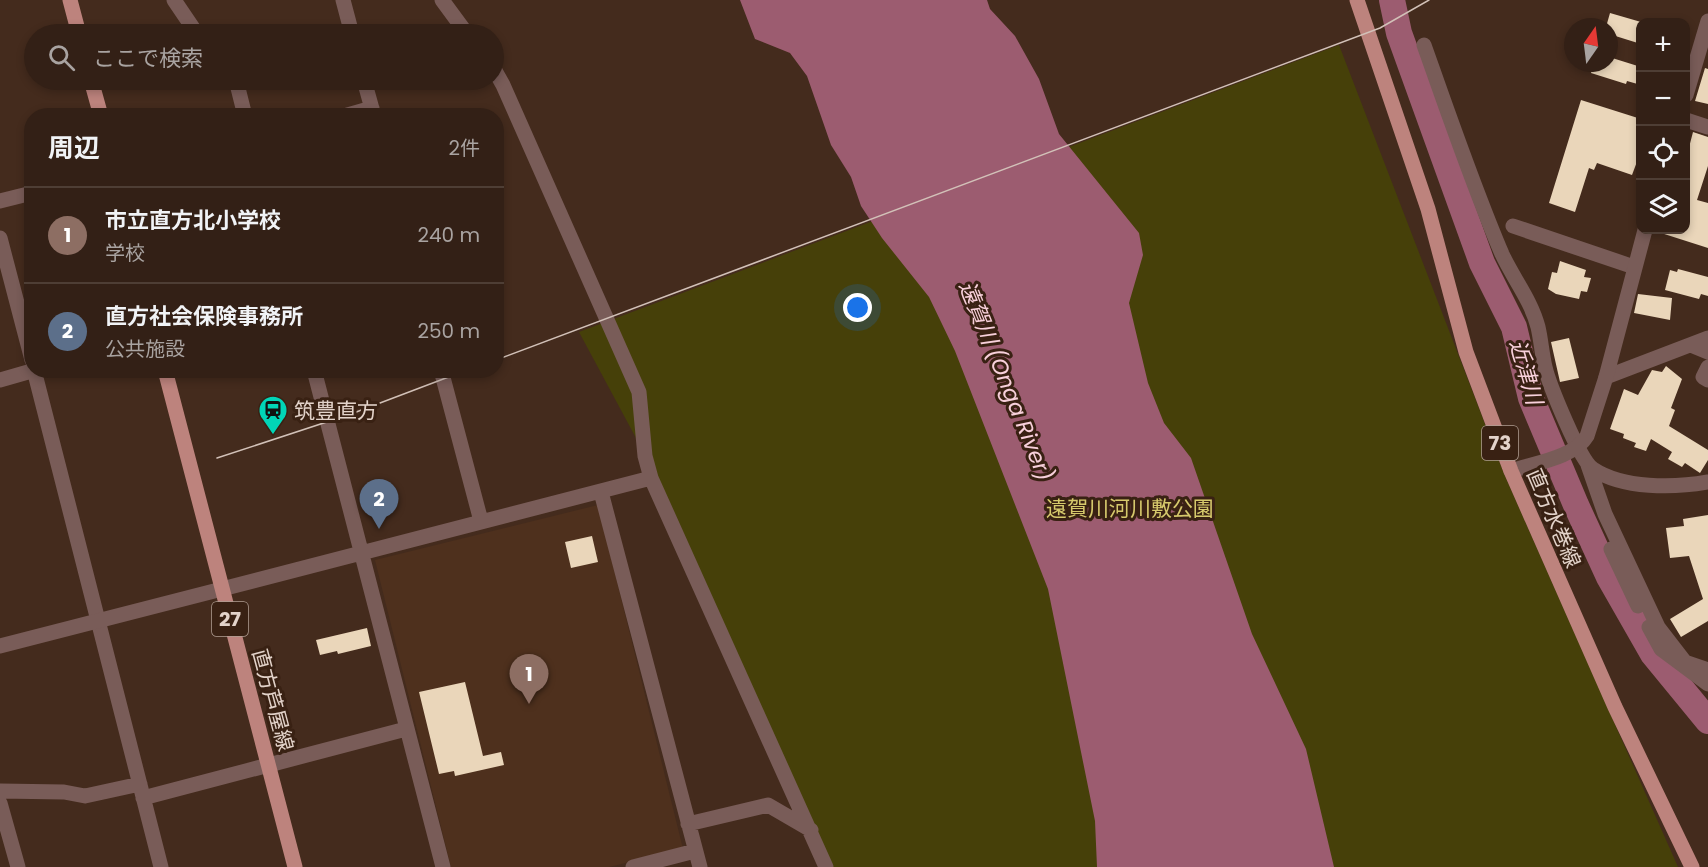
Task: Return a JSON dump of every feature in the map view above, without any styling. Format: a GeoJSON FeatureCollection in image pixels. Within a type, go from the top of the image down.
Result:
{"type":"FeatureCollection","features":[{"type":"Feature","properties":{"kind":"main road"},"geometry":{"type":"LineString","coordinates":[[70,0],[76,24]]}},
{"type":"Feature","properties":{"kind":"main road","name":"直方水巻線"},"geometry":{"type":"LineString","coordinates":[[1357,0],[1428,209],[1466,352],[1510,471],[1601,677],[1692,867]]}},
{"type":"Feature","properties":{"kind":"main road"},"geometry":{"type":"LineString","coordinates":[[94,90],[99,108]]}},
{"type":"Feature","properties":{"kind":"main road","name":"直方芦屋線"},"geometry":{"type":"LineString","coordinates":[[167,378],[295,867]]}},
{"type":"Feature","properties":{"kind":"street"},"geometry":{"type":"LineString","coordinates":[[174,0],[190,24]]}},
{"type":"Feature","properties":{"kind":"street"},"geometry":{"type":"LineString","coordinates":[[343,0],[349,24]]}},
{"type":"Feature","properties":{"kind":"street"},"geometry":{"type":"LineString","coordinates":[[442,0],[460,24]]}},
{"type":"Feature","properties":{"kind":"street"},"geometry":{"type":"LineString","coordinates":[[1690,83],[1705,40],[1708,21]]}},
{"type":"Feature","properties":{"kind":"street"},"geometry":{"type":"LineString","coordinates":[[1424,45],[1503,255],[1537,324],[1545,370],[1574,449],[1588,465],[1604,475],[1639,484],[1680,488],[1708,482]]}},
{"type":"Feature","properties":{"kind":"street"},"geometry":{"type":"LineString","coordinates":[[504,87],[639,392],[645,456],[651,478],[826,867]]}},
{"type":"Feature","properties":{"kind":"street"},"geometry":{"type":"LineString","coordinates":[[238,90],[243,108]]}},
{"type":"Feature","properties":{"kind":"street"},"geometry":{"type":"LineString","coordinates":[[367,90],[372,108]]}},
{"type":"Feature","properties":{"kind":"street"},"geometry":{"type":"LineString","coordinates":[[1690,121],[1708,127]]}},
{"type":"Feature","properties":{"kind":"street"},"geometry":{"type":"LineString","coordinates":[[0,201],[24,195]]}},
{"type":"Feature","properties":{"kind":"street"},"geometry":{"type":"LineString","coordinates":[[1513,226],[1634,267]]}},
{"type":"Feature","properties":{"kind":"street"},"geometry":{"type":"LineString","coordinates":[[1510,471],[1574,449],[1587,436],[1606,376],[1644,234]]}},
{"type":"Feature","properties":{"kind":"street"},"geometry":{"type":"LineString","coordinates":[[0,238],[24,330]]}},
{"type":"Feature","properties":{"kind":"street"},"geometry":{"type":"LineString","coordinates":[[1606,376],[1708,338]]}},
{"type":"Feature","properties":{"kind":"street"},"geometry":{"type":"LineString","coordinates":[[1691,345],[1708,352]]}},
{"type":"Feature","properties":{"kind":"street"},"geometry":{"type":"LineString","coordinates":[[1708,367],[1703,377],[1708,380]]}},
{"type":"Feature","properties":{"kind":"street"},"geometry":{"type":"LineString","coordinates":[[0,380],[24,374]]}},
{"type":"Feature","properties":{"kind":"street"},"geometry":{"type":"LineString","coordinates":[[36,378],[161,867]]}},
{"type":"Feature","properties":{"kind":"street"},"geometry":{"type":"LineString","coordinates":[[316,378],[443,867]]}},
{"type":"Feature","properties":{"kind":"street"},"geometry":{"type":"LineString","coordinates":[[443,378],[481,521]]}},
{"type":"Feature","properties":{"kind":"street"},"geometry":{"type":"LineString","coordinates":[[1588,465],[1605,514],[1658,627],[1685,662],[1708,670]]}},
{"type":"Feature","properties":{"kind":"street"},"geometry":{"type":"LineString","coordinates":[[0,646],[651,478]]}},
{"type":"Feature","properties":{"kind":"street"},"geometry":{"type":"LineString","coordinates":[[601,492],[699,867]]}},
{"type":"Feature","properties":{"kind":"street"},"geometry":{"type":"LineString","coordinates":[[1605,514],[1612,550],[1661,649],[1708,684]]}},
{"type":"Feature","properties":{"kind":"street"},"geometry":{"type":"LineString","coordinates":[[0,791],[63,792],[84,796],[142,791],[268,765],[406,729]]}},
{"type":"Feature","properties":{"kind":"street"},"geometry":{"type":"LineString","coordinates":[[0,803],[18,867]]}},
{"type":"Feature","properties":{"kind":"street"},"geometry":{"type":"LineString","coordinates":[[688,824],[768,805],[811,830]]}},
{"type":"Feature","properties":{"kind":"street"},"geometry":{"type":"LineString","coordinates":[[633,867],[695,851]]}},
{"type":"Feature","properties":{"kind":"shaded area"},"geometry":{"type":"Polygon","coordinates":[[[598,505],[683,849],[609,867],[451,867],[375,560],[598,505]]]}},
{"type":"Feature","properties":{"kind":"green space","name":"遠賀川河川敷公園"},"geometry":{"type":"Polygon","coordinates":[[[1339,45],[1505,476],[1678,867],[833,867],[665,492],[579,332],[1339,45]]]}},
{"type":"Feature","properties":{"kind":"water","name":"遠賀川 (Onga River)"},"geometry":{"type":"Polygon","coordinates":[[[740,0],[987,0],[990,9],[1015,36],[1039,79],[1059,134],[1139,233],[1143,255],[1129,303],[1148,383],[1164,423],[1191,458],[1252,634],[1306,749],[1334,867],[1097,867],[1095,821],[1048,589],[955,351],[929,297],[882,238],[861,206],[851,177],[831,145],[807,76],[790,53],[755,39],[740,0]]]}},
{"type":"Feature","properties":{"kind":"building"},"geometry":{"type":"Polygon","coordinates":[[[1610,13],[1636,21],[1636,42],[1618,37],[1618,18],[1609,18],[1610,13]]]}},
{"type":"Feature","properties":{"kind":"building"},"geometry":{"type":"Polygon","coordinates":[[[1618,60],[1636,65],[1636,84],[1627,81],[1626,84],[1591,73],[1618,72],[1618,60]]]}},
{"type":"Feature","properties":{"kind":"building"},"geometry":{"type":"Polygon","coordinates":[[[1705,68],[1708,69],[1708,104],[1695,101],[1705,68]]]}},
{"type":"Feature","properties":{"kind":"building"},"geometry":{"type":"Polygon","coordinates":[[[1581,100],[1636,117],[1636,164],[1632,175],[1597,163],[1594,170],[1589,168],[1575,212],[1549,203],[1581,100]]]}},
{"type":"Feature","properties":{"kind":"building"},"geometry":{"type":"Polygon","coordinates":[[[1693,132],[1708,137],[1708,166],[1697,200],[1708,203],[1708,248],[1664,234],[1690,234],[1690,144],[1693,132]]]}},
{"type":"Feature","properties":{"kind":"building"},"geometry":{"type":"Polygon","coordinates":[[[1560,261],[1586,270],[1584,277],[1591,278],[1587,292],[1581,291],[1579,299],[1556,294],[1548,289],[1552,272],[1557,273],[1560,261]]]}},
{"type":"Feature","properties":{"kind":"building"},"geometry":{"type":"Polygon","coordinates":[[[1678,269],[1708,277],[1708,296],[1701,294],[1699,299],[1665,290],[1670,270],[1677,272],[1678,269]]]}},
{"type":"Feature","properties":{"kind":"building"},"geometry":{"type":"Polygon","coordinates":[[[1638,294],[1672,298],[1670,320],[1634,313],[1638,294]]]}},
{"type":"Feature","properties":{"kind":"building"},"geometry":{"type":"Polygon","coordinates":[[[1569,338],[1579,378],[1560,382],[1551,342],[1569,338]]]}},
{"type":"Feature","properties":{"kind":"building"},"geometry":{"type":"Polygon","coordinates":[[[1666,366],[1682,379],[1671,408],[1675,410],[1669,426],[1708,450],[1708,460],[1700,473],[1685,463],[1682,467],[1668,459],[1672,452],[1651,439],[1646,451],[1634,447],[1636,443],[1623,438],[1624,434],[1610,429],[1624,389],[1638,395],[1652,370],[1662,372],[1666,366]]]}},
{"type":"Feature","properties":{"kind":"building"},"geometry":{"type":"Polygon","coordinates":[[[1708,515],[1708,621],[1681,637],[1670,619],[1703,599],[1689,556],[1670,558],[1666,528],[1684,526],[1683,519],[1708,515]]]}},
{"type":"Feature","properties":{"kind":"building"},"geometry":{"type":"Polygon","coordinates":[[[592,536],[598,562],[571,568],[565,542],[592,536]]]}},
{"type":"Feature","properties":{"kind":"building"},"geometry":{"type":"Polygon","coordinates":[[[367,628],[371,646],[338,654],[337,651],[320,655],[316,640],[367,628]]]}},
{"type":"Feature","properties":{"kind":"building"},"geometry":{"type":"Polygon","coordinates":[[[465,682],[483,756],[501,752],[504,765],[455,776],[454,771],[439,774],[419,692],[465,682]]]}},
{"type":"Feature","properties":{"kind":"waterway","name":"近津川"},"geometry":{"type":"LineString","coordinates":[[1392,0],[1399,33],[1482,263],[1514,327],[1531,398],[1576,505],[1609,577],[1653,654],[1708,721]]}},
{"type":"Feature","properties":{"kind":"tram line"},"geometry":{"type":"LineString","coordinates":[[504,357],[1380,28],[1429,0]]}},
{"type":"Feature","properties":{"kind":"tram line"},"geometry":{"type":"LineString","coordinates":[[217,458],[351,414],[446,378]]}},
{"type":"Feature","properties":{"kind":"place","name":"筑豊直方"},"geometry":{"type":"Point","coordinates":[273,436]}},
{"type":"Feature","properties":{"kind":"place","name":"直方社会保険事務所"},"geometry":{"type":"Point","coordinates":[379,529]}},
{"type":"Feature","properties":{"kind":"place","name":"市立直方北小学校"},"geometry":{"type":"Point","coordinates":[529,704]}}]}
